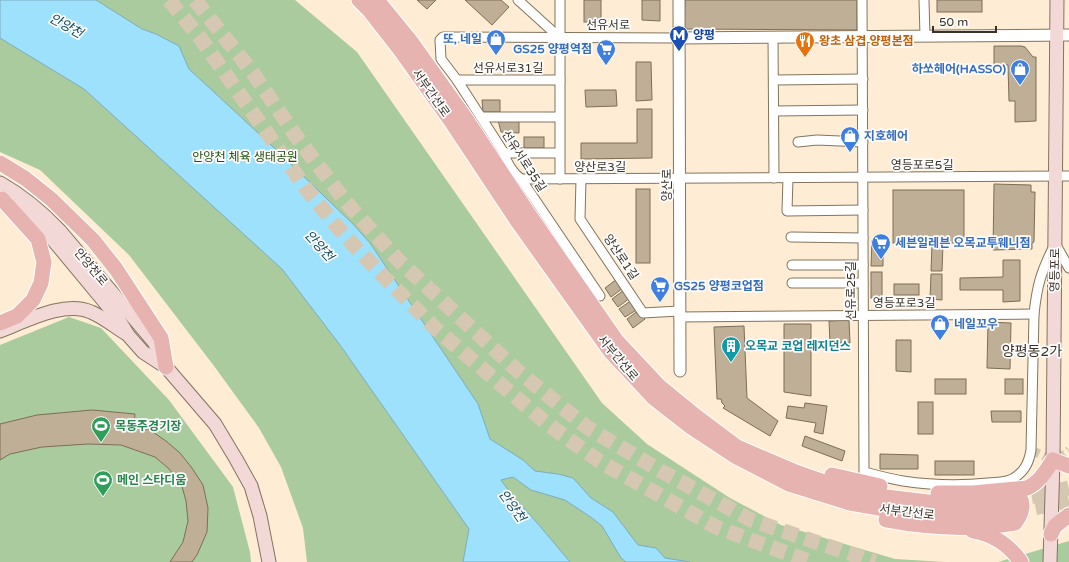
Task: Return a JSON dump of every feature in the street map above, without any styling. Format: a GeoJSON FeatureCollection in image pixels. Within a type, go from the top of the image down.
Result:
{"type":"FeatureCollection","features":[{"type":"Feature","properties":{"kind":"main road","name":"서부간선로"},"geometry":{"type":"LineString","coordinates":[[358,0],[369,10],[402,51],[453,124],[518,222],[610,351],[654,398],[691,427],[789,484],[850,503],[920,515],[951,516],[976,515],[1011,501]]}},
{"type":"Feature","properties":{"kind":"main road","name":"서부간선로"},"geometry":{"type":"LineString","coordinates":[[377,0],[412,43],[464,116],[528,213],[616,340],[659,386],[736,452]]}},
{"type":"Feature","properties":{"kind":"main road","name":"영등포로"},"geometry":{"type":"LineString","coordinates":[[1050,562],[1053,460],[1056,175],[1063,35],[1057,0]]}},
{"type":"Feature","properties":{"kind":"main road"},"geometry":{"type":"LineString","coordinates":[[0,163],[26,179],[51,199],[93,240],[116,269],[161,338],[166,367]]}},
{"type":"Feature","properties":{"kind":"main road","name":"안양천로"},"geometry":{"type":"LineString","coordinates":[[0,183],[24,197],[43,213],[60,231],[154,342],[166,367],[216,424],[251,486],[260,516],[269,562]]}},
{"type":"Feature","properties":{"kind":"main road"},"geometry":{"type":"LineString","coordinates":[[0,323],[17,316],[33,300],[41,283],[44,262],[38,239],[1,198]]}},
{"type":"Feature","properties":{"kind":"main road","name":"안양천로"},"geometry":{"type":"LineString","coordinates":[[1,198],[35,221],[49,235],[117,317],[128,335],[143,352],[166,367]]}},
{"type":"Feature","properties":{"kind":"main road"},"geometry":{"type":"LineString","coordinates":[[0,331],[58,309],[80,308],[90,311],[128,335]]}},
{"type":"Feature","properties":{"kind":"main road"},"geometry":{"type":"LineString","coordinates":[[766,451],[805,467],[837,477],[890,488],[920,492],[972,493],[1011,501],[1018,493],[1021,499],[1022,509],[1020,516],[1015,523],[995,527],[954,527],[900,522],[865,516],[782,490],[763,480],[740,463],[736,452],[766,451]]}},
{"type":"Feature","properties":{"kind":"main road"},"geometry":{"type":"LineString","coordinates":[[1011,501],[1026,488],[1032,485],[1053,460],[1069,466]]}},
{"type":"Feature","properties":{"kind":"main road"},"geometry":{"type":"LineString","coordinates":[[1050,537],[1055,526],[1069,515]]}},
{"type":"Feature","properties":{"kind":"main road"},"geometry":{"type":"LineString","coordinates":[[954,527],[980,533],[1004,543],[1021,562]]}},
{"type":"Feature","properties":{"kind":"street"},"geometry":{"type":"LineString","coordinates":[[518,0],[560,38]]}},
{"type":"Feature","properties":{"kind":"street","name":"선유서로31길"},"geometry":{"type":"LineString","coordinates":[[560,0],[560,179]]}},
{"type":"Feature","properties":{"kind":"street","name":"양산로"},"geometry":{"type":"LineString","coordinates":[[679,0],[680,371]]}},
{"type":"Feature","properties":{"kind":"street","name":"선유로25길"},"geometry":{"type":"LineString","coordinates":[[862,0],[864,472],[903,481],[940,484],[975,484],[1004,482],[1013,479],[1025,468],[1029,460],[1031,450],[1034,314]]}},
{"type":"Feature","properties":{"kind":"street"},"geometry":{"type":"LineString","coordinates":[[924,0],[924,36]]}},
{"type":"Feature","properties":{"kind":"street","name":"선유서로"},"geometry":{"type":"LineString","coordinates":[[442,37],[678,38],[1063,35]]}},
{"type":"Feature","properties":{"kind":"street","name":"선유서로35길"},"geometry":{"type":"LineString","coordinates":[[442,37],[440,40],[441,59],[457,80],[481,117],[516,175],[600,296]]}},
{"type":"Feature","properties":{"kind":"street"},"geometry":{"type":"LineString","coordinates":[[773,37],[774,178]]}},
{"type":"Feature","properties":{"kind":"street"},"geometry":{"type":"LineString","coordinates":[[774,80],[863,79]]}},
{"type":"Feature","properties":{"kind":"street","name":"선유서로31길"},"geometry":{"type":"LineString","coordinates":[[457,80],[560,80]]}},
{"type":"Feature","properties":{"kind":"street"},"geometry":{"type":"LineString","coordinates":[[774,111],[863,110]]}},
{"type":"Feature","properties":{"kind":"street"},"geometry":{"type":"LineString","coordinates":[[481,117],[560,117]]}},
{"type":"Feature","properties":{"kind":"street"},"geometry":{"type":"LineString","coordinates":[[798,142],[816,140],[863,142]]}},
{"type":"Feature","properties":{"kind":"street"},"geometry":{"type":"LineString","coordinates":[[504,153],[560,153]]}},
{"type":"Feature","properties":{"kind":"street","name":"영등포로5길"},"geometry":{"type":"LineString","coordinates":[[680,179],[1069,176]]}},
{"type":"Feature","properties":{"kind":"street"},"geometry":{"type":"LineString","coordinates":[[788,178],[788,211],[863,210]]}},
{"type":"Feature","properties":{"kind":"street","name":"양산로3길"},"geometry":{"type":"LineString","coordinates":[[520,179],[680,179]]}},
{"type":"Feature","properties":{"kind":"street","name":"양산로1길"},"geometry":{"type":"LineString","coordinates":[[581,179],[580,219],[644,313],[679,314]]}},
{"type":"Feature","properties":{"kind":"street"},"geometry":{"type":"LineString","coordinates":[[792,237],[863,238]]}},
{"type":"Feature","properties":{"kind":"street"},"geometry":{"type":"LineString","coordinates":[[1055,244],[1069,268]]}},
{"type":"Feature","properties":{"kind":"street"},"geometry":{"type":"LineString","coordinates":[[1034,314],[1038,281],[1055,244]]}},
{"type":"Feature","properties":{"kind":"street"},"geometry":{"type":"LineString","coordinates":[[792,266],[863,265]]}},
{"type":"Feature","properties":{"kind":"street"},"geometry":{"type":"LineString","coordinates":[[792,283],[863,283]]}},
{"type":"Feature","properties":{"kind":"street","name":"영등포로3길"},"geometry":{"type":"LineString","coordinates":[[679,314],[863,316],[1034,314]]}},
{"type":"Feature","properties":{"kind":"green space","name":"안양천 체육 생태공원"},"geometry":{"type":"Polygon","coordinates":[[[0,0],[295,0],[357,52],[602,403],[647,444],[730,498],[781,525],[895,559],[946,562],[307,562],[303,528],[281,467],[259,428],[214,366],[129,255],[40,170],[0,152],[0,0]]]}},
{"type":"Feature","properties":{"kind":"green space","name":"목동주경기장"},"geometry":{"type":"Polygon","coordinates":[[[69,317],[101,328],[169,400],[233,487],[250,552],[251,562],[0,562],[0,345],[69,317]]]}},
{"type":"Feature","properties":{"kind":"green space"},"geometry":{"type":"Polygon","coordinates":[[[1069,541],[1069,562],[998,562],[1069,541]]]}},
{"type":"Feature","properties":{"kind":"water","name":"안양천"},"geometry":{"type":"Polygon","coordinates":[[[0,0],[96,0],[142,29],[156,34],[179,46],[189,69],[270,144],[353,224],[370,243],[478,404],[490,439],[523,460],[535,471],[558,474],[573,478],[591,498],[613,512],[638,545],[656,548],[665,558],[690,562],[626,562],[621,558],[602,526],[592,518],[565,500],[531,490],[513,477],[501,480],[570,562],[463,562],[469,529],[340,345],[282,269],[84,89],[0,38],[0,0]]]}},
{"type":"Feature","properties":{"kind":"building"},"geometry":{"type":"Polygon","coordinates":[[[417,0],[436,0],[427,9],[417,0]]]}},
{"type":"Feature","properties":{"kind":"building"},"geometry":{"type":"Polygon","coordinates":[[[465,0],[501,0],[509,7],[492,25],[465,0]]]}},
{"type":"Feature","properties":{"kind":"building"},"geometry":{"type":"Polygon","coordinates":[[[584,0],[601,0],[601,22],[584,22],[584,0]]]}},
{"type":"Feature","properties":{"kind":"building"},"geometry":{"type":"Polygon","coordinates":[[[642,0],[660,0],[660,21],[642,20],[642,0]]]}},
{"type":"Feature","properties":{"kind":"building"},"geometry":{"type":"Polygon","coordinates":[[[685,0],[857,0],[857,30],[684,29],[685,0]]]}},
{"type":"Feature","properties":{"kind":"building"},"geometry":{"type":"Polygon","coordinates":[[[937,0],[982,0],[982,12],[937,12],[937,0]]]}},
{"type":"Feature","properties":{"kind":"building"},"geometry":{"type":"Polygon","coordinates":[[[994,46],[1025,47],[1033,57],[1036,57],[1036,121],[1015,122],[1015,101],[1009,101],[1008,65],[994,65],[994,46]]]}},
{"type":"Feature","properties":{"kind":"building"},"geometry":{"type":"Polygon","coordinates":[[[636,62],[651,62],[652,100],[636,101],[636,62]]]}},
{"type":"Feature","properties":{"kind":"building"},"geometry":{"type":"Polygon","coordinates":[[[585,90],[616,90],[617,106],[586,107],[585,90]]]}},
{"type":"Feature","properties":{"kind":"building"},"geometry":{"type":"Polygon","coordinates":[[[482,100],[500,100],[500,112],[483,112],[482,100]]]}},
{"type":"Feature","properties":{"kind":"building"},"geometry":{"type":"Polygon","coordinates":[[[637,109],[652,109],[652,158],[581,159],[581,143],[637,143],[637,109]]]}},
{"type":"Feature","properties":{"kind":"building"},"geometry":{"type":"Polygon","coordinates":[[[498,120],[519,121],[519,133],[501,132],[498,120]]]}},
{"type":"Feature","properties":{"kind":"building"},"geometry":{"type":"Polygon","coordinates":[[[524,137],[544,137],[544,148],[524,148],[524,137]]]}},
{"type":"Feature","properties":{"kind":"building"},"geometry":{"type":"Polygon","coordinates":[[[994,184],[1031,185],[1031,192],[1035,192],[1034,242],[1032,243],[1032,249],[993,250],[994,184]]]}},
{"type":"Feature","properties":{"kind":"building"},"geometry":{"type":"Polygon","coordinates":[[[636,189],[650,189],[650,263],[636,263],[636,189]]]}},
{"type":"Feature","properties":{"kind":"building"},"geometry":{"type":"Polygon","coordinates":[[[893,190],[964,190],[964,243],[893,243],[893,190]]]}},
{"type":"Feature","properties":{"kind":"building"},"geometry":{"type":"Polygon","coordinates":[[[872,240],[883,240],[883,266],[871,266],[872,240]]]}},
{"type":"Feature","properties":{"kind":"building"},"geometry":{"type":"Polygon","coordinates":[[[932,245],[943,245],[942,271],[931,271],[932,245]]]}},
{"type":"Feature","properties":{"kind":"building"},"geometry":{"type":"Polygon","coordinates":[[[1003,260],[1020,260],[1020,301],[1003,302],[1003,290],[960,290],[960,278],[1003,277],[1003,260]]]}},
{"type":"Feature","properties":{"kind":"building"},"geometry":{"type":"Polygon","coordinates":[[[871,272],[882,272],[882,298],[871,298],[871,272]]]}},
{"type":"Feature","properties":{"kind":"building"},"geometry":{"type":"Polygon","coordinates":[[[931,274],[942,274],[942,300],[930,299],[931,274]]]}},
{"type":"Feature","properties":{"kind":"building"},"geometry":{"type":"Polygon","coordinates":[[[617,279],[623,288],[611,297],[605,288],[617,279]]]}},
{"type":"Feature","properties":{"kind":"building"},"geometry":{"type":"Polygon","coordinates":[[[894,284],[919,284],[919,295],[894,295],[894,284]]]}},
{"type":"Feature","properties":{"kind":"building"},"geometry":{"type":"Polygon","coordinates":[[[624,290],[630,298],[618,307],[612,299],[624,290]]]}},
{"type":"Feature","properties":{"kind":"building"},"geometry":{"type":"Polygon","coordinates":[[[632,300],[638,309],[625,317],[619,309],[632,300]]]}},
{"type":"Feature","properties":{"kind":"building"},"geometry":{"type":"Polygon","coordinates":[[[639,310],[645,319],[633,328],[627,319],[639,310]]]}},
{"type":"Feature","properties":{"kind":"building"},"geometry":{"type":"Polygon","coordinates":[[[849,320],[850,343],[830,343],[829,321],[849,320]]]}},
{"type":"Feature","properties":{"kind":"building"},"geometry":{"type":"Polygon","coordinates":[[[988,322],[1011,323],[1010,369],[987,368],[988,322]]]}},
{"type":"Feature","properties":{"kind":"building"},"geometry":{"type":"Polygon","coordinates":[[[784,324],[811,324],[811,396],[784,392],[784,324]]]}},
{"type":"Feature","properties":{"kind":"building","name":"오목교 코업 레지던스"},"geometry":{"type":"Polygon","coordinates":[[[744,326],[747,398],[778,421],[770,436],[723,408],[725,406],[721,399],[717,399],[714,327],[744,326]]]}},
{"type":"Feature","properties":{"kind":"building"},"geometry":{"type":"Polygon","coordinates":[[[896,340],[911,340],[911,372],[896,371],[896,340]]]}},
{"type":"Feature","properties":{"kind":"building"},"geometry":{"type":"Polygon","coordinates":[[[935,379],[966,379],[966,394],[935,394],[935,379]]]}},
{"type":"Feature","properties":{"kind":"building"},"geometry":{"type":"Polygon","coordinates":[[[1005,379],[1023,379],[1023,394],[1005,394],[1005,379]]]}},
{"type":"Feature","properties":{"kind":"building"},"geometry":{"type":"Polygon","coordinates":[[[918,402],[933,402],[933,434],[918,434],[918,402]]]}},
{"type":"Feature","properties":{"kind":"building"},"geometry":{"type":"Polygon","coordinates":[[[805,403],[827,406],[823,434],[814,432],[816,423],[786,418],[788,406],[804,408],[805,403]]]}},
{"type":"Feature","properties":{"kind":"building"},"geometry":{"type":"Polygon","coordinates":[[[92,410],[135,414],[134,425],[150,430],[166,441],[180,453],[192,468],[203,485],[208,508],[207,532],[197,555],[192,562],[170,562],[183,542],[188,521],[186,501],[181,483],[168,468],[155,457],[121,445],[88,444],[42,447],[10,454],[0,460],[0,424],[37,415],[92,410]]]}},
{"type":"Feature","properties":{"kind":"building"},"geometry":{"type":"Polygon","coordinates":[[[991,411],[1021,411],[1021,422],[992,422],[991,411]]]}},
{"type":"Feature","properties":{"kind":"building"},"geometry":{"type":"Polygon","coordinates":[[[805,436],[845,451],[842,461],[802,446],[805,436]]]}},
{"type":"Feature","properties":{"kind":"building"},"geometry":{"type":"Polygon","coordinates":[[[880,454],[918,455],[918,469],[880,469],[880,454]]]}},
{"type":"Feature","properties":{"kind":"building"},"geometry":{"type":"Polygon","coordinates":[[[935,461],[974,461],[974,475],[935,475],[935,461]]]}},
{"type":"Feature","properties":{"kind":"tunnel"},"geometry":{"type":"LineString","coordinates":[[169,0],[201,39],[307,190],[345,236],[437,330],[545,422],[599,461],[716,527],[811,562]]}},
{"type":"Feature","properties":{"kind":"tunnel"},"geometry":{"type":"LineString","coordinates":[[195,0],[253,73],[298,139],[346,202],[398,260],[520,373],[588,428],[661,471],[751,520],[875,562]]}},
{"type":"Feature","properties":{"kind":"tunnel"},"geometry":{"type":"LineString","coordinates":[[1031,450],[1046,457],[1064,455],[1069,450]]}},
{"type":"Feature","properties":{"kind":"tunnel"},"geometry":{"type":"LineString","coordinates":[[1009,500],[1046,494],[1069,488]]}},
{"type":"Feature","properties":{"kind":"tunnel"},"geometry":{"type":"LineString","coordinates":[[1013,512],[1069,501]]}},
{"type":"Feature","properties":{"kind":"place","name":"양평"},"geometry":{"type":"Point","coordinates":[679,52]}},
{"type":"Feature","properties":{"kind":"place","name":"또, 네일"},"geometry":{"type":"Point","coordinates":[496,56]}},
{"type":"Feature","properties":{"kind":"place","name":"왕초 삼겹 양평본점"},"geometry":{"type":"Point","coordinates":[805,58]}},
{"type":"Feature","properties":{"kind":"place","name":"GS25 양평역점"},"geometry":{"type":"Point","coordinates":[606,66]}},
{"type":"Feature","properties":{"kind":"place","name":"하쏘헤어(HASSO)"},"geometry":{"type":"Point","coordinates":[1020,86]}},
{"type":"Feature","properties":{"kind":"place","name":"지호헤어"},"geometry":{"type":"Point","coordinates":[850,153]}},
{"type":"Feature","properties":{"kind":"place","name":"세븐일레븐 오목교투웨니점"},"geometry":{"type":"Point","coordinates":[881,260]}},
{"type":"Feature","properties":{"kind":"place","name":"GS25 양평코업점"},"geometry":{"type":"Point","coordinates":[660,303]}},
{"type":"Feature","properties":{"kind":"place","name":"네일꼬우"},"geometry":{"type":"Point","coordinates":[940,341]}},
{"type":"Feature","properties":{"kind":"place","name":"오목교 코업 레지던스"},"geometry":{"type":"Point","coordinates":[731,363]}},
{"type":"Feature","properties":{"kind":"place","name":"목동주경기장"},"geometry":{"type":"Point","coordinates":[101,443]}},
{"type":"Feature","properties":{"kind":"place","name":"메인 스타디움"},"geometry":{"type":"Point","coordinates":[103,497]}},
{"type":"Feature","properties":{"kind":"district","name":"양평동2가"},"geometry":{"type":"Point","coordinates":[1032,351]}}]}
